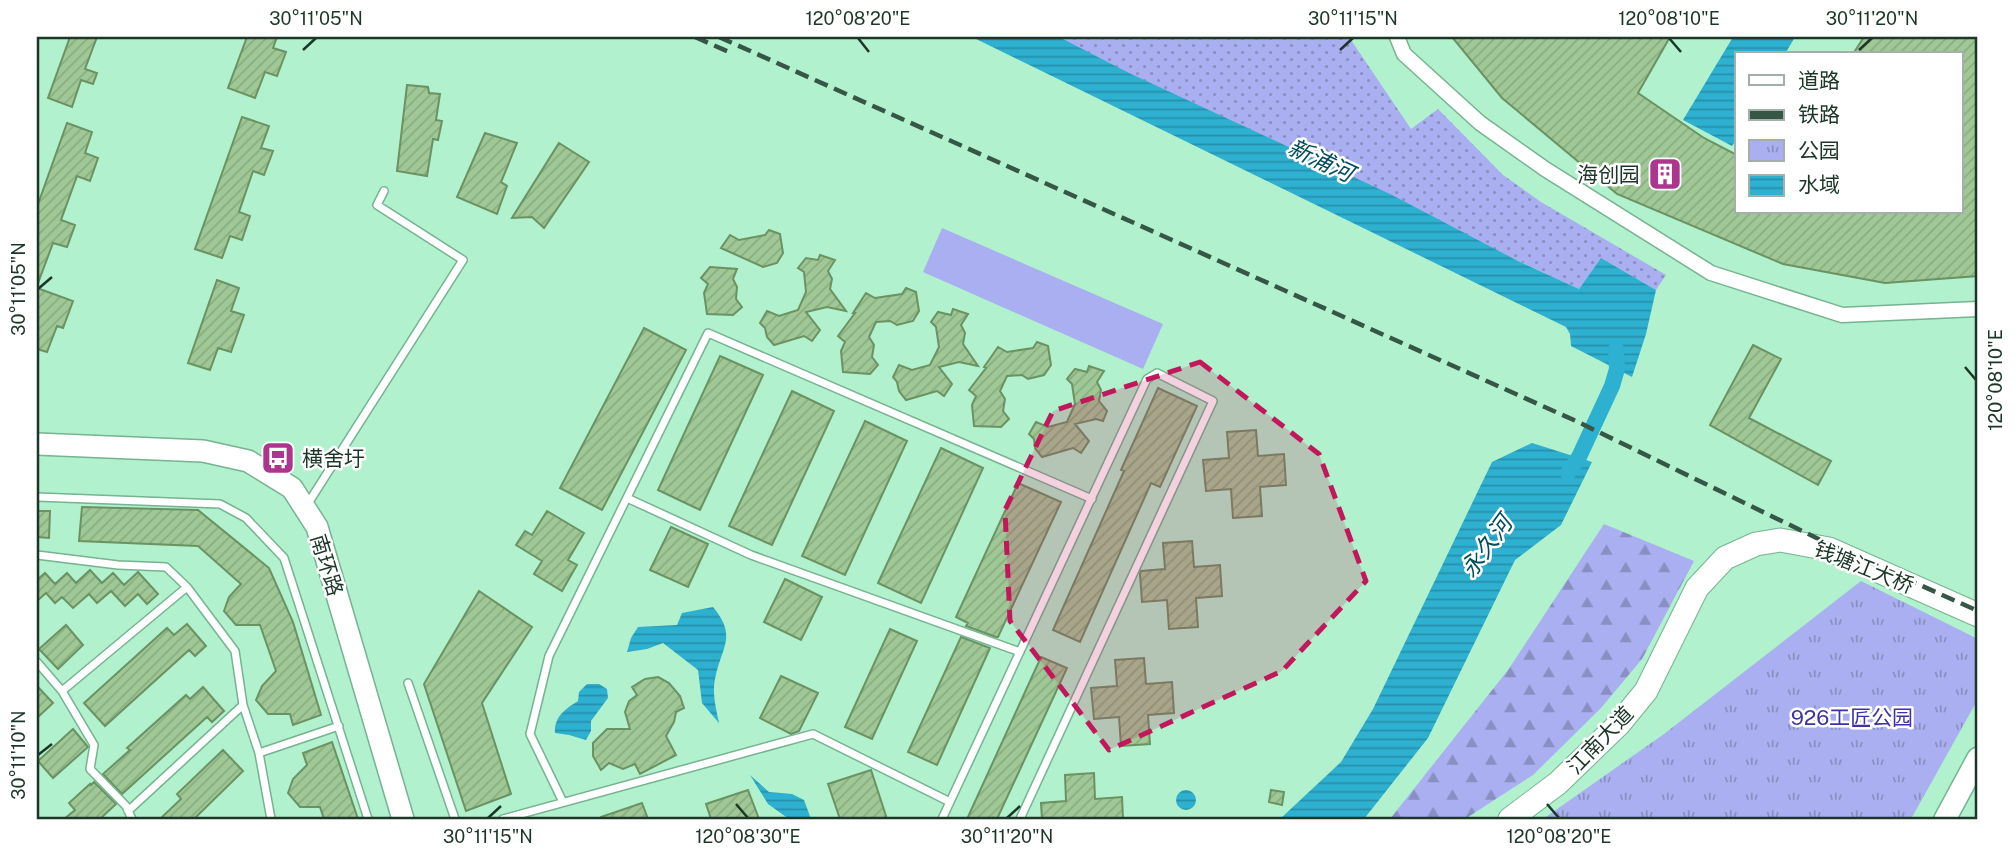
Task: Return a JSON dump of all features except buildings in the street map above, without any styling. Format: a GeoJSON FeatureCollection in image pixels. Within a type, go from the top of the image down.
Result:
{"type":"FeatureCollection","features":[{"type":"Feature","properties":{"kind":"main road","name":"南环路"},"geometry":{"type":"LineString","coordinates":[[37,444],[203,451],[248,461],[292,488],[317,527],[403,819]]}},
{"type":"Feature","properties":{"kind":"main road","name":"南环路"},"geometry":{"type":"LineString","coordinates":[[37,458],[197,462],[257,478],[285,497],[313,546],[357,698],[396,819]]}},
{"type":"Feature","properties":{"kind":"main road","name":"钱塘江大桥"},"geometry":{"type":"LineString","coordinates":[[1670,644],[1697,588],[1725,558],[1756,544],[1780,541],[1829,549],[1978,615]]}},
{"type":"Feature","properties":{"kind":"main road","name":"江南大道"},"geometry":{"type":"LineString","coordinates":[[1510,819],[1558,783],[1619,724],[1646,691],[1670,644]]}},
{"type":"Feature","properties":{"kind":"main road"},"geometry":{"type":"LineString","coordinates":[[1945,819],[1978,758]]}},
{"type":"Feature","properties":{"kind":"street"},"geometry":{"type":"LineString","coordinates":[[1397,37],[1404,54],[1480,123],[1545,169],[1710,273],[1842,315],[1978,309]]}},
{"type":"Feature","properties":{"kind":"lane"},"geometry":{"type":"LineString","coordinates":[[304,508],[463,260],[377,205],[384,191]]}},
{"type":"Feature","properties":{"kind":"lane"},"geometry":{"type":"LineString","coordinates":[[563,802],[530,734],[549,656],[708,333],[1091,499]]}},
{"type":"Feature","properties":{"kind":"lane"},"geometry":{"type":"LineString","coordinates":[[942,819],[1147,379],[1157,373],[1213,401],[1020,819]]}},
{"type":"Feature","properties":{"kind":"lane"},"geometry":{"type":"LineString","coordinates":[[37,496],[220,504],[246,518],[284,558],[368,819]]}},
{"type":"Feature","properties":{"kind":"lane"},"geometry":{"type":"LineString","coordinates":[[627,498],[751,555],[1020,652]]}},
{"type":"Feature","properties":{"kind":"lane"},"geometry":{"type":"LineString","coordinates":[[37,555],[118,565],[166,567],[187,587],[235,651],[243,705],[259,753],[271,819]]}},
{"type":"Feature","properties":{"kind":"lane"},"geometry":{"type":"LineString","coordinates":[[62,691],[187,587]]}},
{"type":"Feature","properties":{"kind":"lane"},"geometry":{"type":"LineString","coordinates":[[37,662],[62,691],[94,745],[90,769],[125,806],[130,815],[243,705]]}},
{"type":"Feature","properties":{"kind":"lane"},"geometry":{"type":"LineString","coordinates":[[408,683],[455,819]]}},
{"type":"Feature","properties":{"kind":"lane"},"geometry":{"type":"LineString","coordinates":[[259,753],[339,726]]}},
{"type":"Feature","properties":{"kind":"lane"},"geometry":{"type":"LineString","coordinates":[[503,819],[813,734],[950,802]]}},
{"type":"Feature","properties":{"kind":"highlighted area"},"geometry":{"type":"Polygon","coordinates":[[[1200,362],[1319,454],[1366,581],[1282,671],[1109,750],[1010,621],[1005,510],[1053,411],[1200,362]]]}},
{"type":"Feature","properties":{"kind":"green space"},"geometry":{"type":"Polygon","coordinates":[[[1056,37],[1349,37],[1411,129],[1438,109],[1503,175],[1541,202],[1666,275],[1656,290],[1601,258],[1579,289],[1051,45],[1056,37]]]}},
{"type":"Feature","properties":{"kind":"green space"},"geometry":{"type":"Polygon","coordinates":[[[942,228],[1163,324],[1143,369],[923,272],[942,228]]]}},
{"type":"Feature","properties":{"kind":"green space"},"geometry":{"type":"Polygon","coordinates":[[[1604,524],[1694,561],[1642,659],[1601,708],[1533,775],[1465,819],[1390,819],[1508,670],[1604,524]]]}},
{"type":"Feature","properties":{"kind":"green space","name":"926工匠公园"},"geometry":{"type":"Polygon","coordinates":[[[1861,581],[1978,639],[1978,699],[1911,819],[1543,819],[1664,734],[1861,581]]]}},
{"type":"Feature","properties":{"kind":"water"},"geometry":{"type":"Polygon","coordinates":[[[972,37],[1059,37],[1129,73],[1390,194],[1518,261],[1579,289],[1601,258],[1656,290],[1632,377],[1571,346],[1566,327],[972,37]]]}},
{"type":"Feature","properties":{"kind":"water"},"geometry":{"type":"Polygon","coordinates":[[[1733,37],[1795,37],[1786,52],[1735,52],[1735,141],[1732,146],[1683,120],[1733,37]]]}},
{"type":"Feature","properties":{"kind":"water"},"geometry":{"type":"Polygon","coordinates":[[[1532,443],[1592,462],[1561,525],[1515,560],[1428,738],[1364,819],[1280,819],[1341,762],[1373,709],[1492,462],[1532,443]]]}},
{"type":"Feature","properties":{"kind":"water"},"geometry":{"type":"Polygon","coordinates":[[[713,607],[721,617],[726,635],[714,684],[719,723],[702,703],[698,670],[663,643],[627,652],[638,627],[677,625],[682,613],[713,607]]]}},
{"type":"Feature","properties":{"kind":"water"},"geometry":{"type":"Polygon","coordinates":[[[587,684],[599,684],[607,689],[608,698],[591,721],[591,731],[586,740],[555,733],[558,718],[578,701],[579,692],[587,684]]]}},
{"type":"Feature","properties":{"kind":"water"},"geometry":{"type":"Polygon","coordinates":[[[750,775],[769,792],[792,794],[804,800],[811,819],[789,819],[768,804],[750,775]]]}},
{"type":"Feature","properties":{"kind":"water"},"geometry":{"type":"Polygon","coordinates":[[[1186,790],[1193,793],[1196,800],[1193,807],[1186,810],[1179,807],[1176,800],[1179,793],[1186,790]]]}},
{"type":"Feature","properties":{"kind":"waterway","name":"永久河"},"geometry":{"type":"LineString","coordinates":[[1568,473],[1579,457],[1612,386],[1617,369],[1616,349]]}},
{"type":"Feature","properties":{"kind":"railway"},"geometry":{"type":"LineString","coordinates":[[695,37],[729,52]]}},
{"type":"Feature","properties":{"kind":"railway"},"geometry":{"type":"LineString","coordinates":[[719,37],[1576,421],[1831,545],[1978,611]]}},
{"type":"Feature","properties":{"kind":"place","name":"海创园"},"geometry":{"type":"Point","coordinates":[1665,174]}},
{"type":"Feature","properties":{"kind":"place","name":"横舍圩"},"geometry":{"type":"Point","coordinates":[278,458]}},
{"type":"Feature","properties":{"kind":"water label","name":"新浦河"},"geometry":{"type":"Point","coordinates":[1321,160]}}]}
